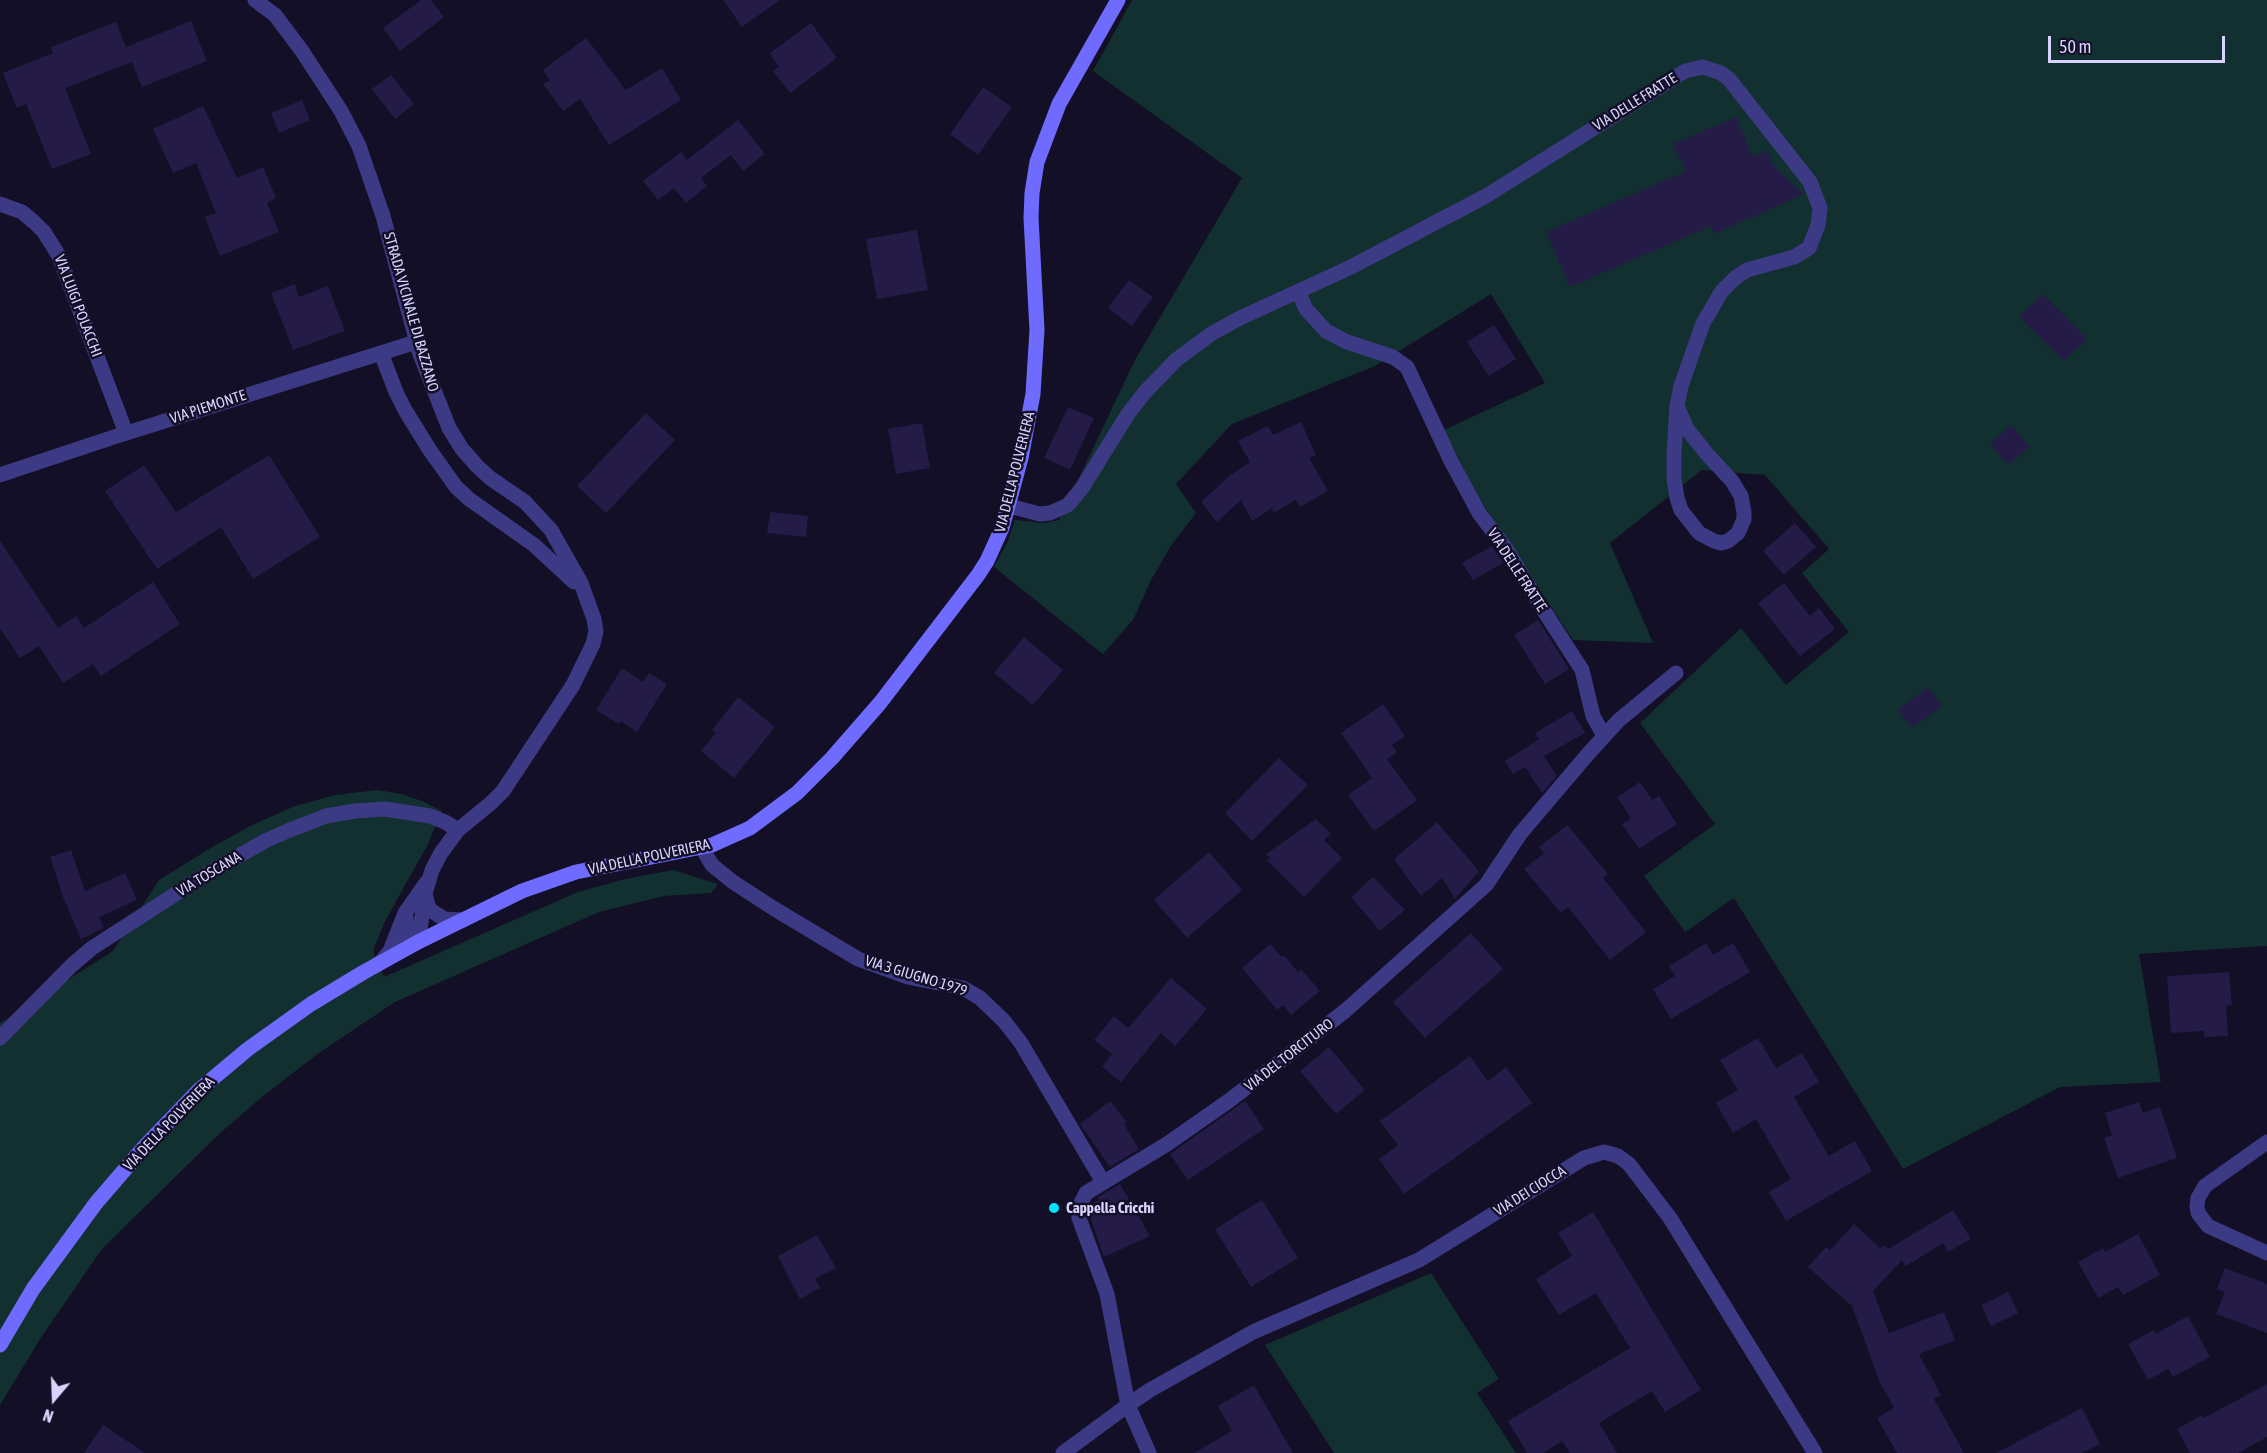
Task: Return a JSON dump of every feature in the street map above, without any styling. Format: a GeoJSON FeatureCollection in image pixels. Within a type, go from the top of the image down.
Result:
{"type":"FeatureCollection","features":[{"type":"Feature","properties":{"kind":"main road","name":"VIA DELLA POLVERIERA"},"geometry":{"type":"LineString","coordinates":[[0,1344],[33,1289],[96,1203],[146,1145],[199,1090],[248,1049],[302,1011],[379,964],[418,942],[522,891],[576,872],[703,847],[742,832],[797,793],[840,750],[880,703],[978,575],[995,546],[1009,506],[1029,420],[1035,368],[1037,330],[1031,218],[1037,162],[1059,104],[1118,0]]}},
{"type":"Feature","properties":{"kind":"street","name":"STRADA VICINALE DI BAZZANO"},"geometry":{"type":"LineString","coordinates":[[255,0],[274,15],[302,51],[341,111],[359,146],[383,216],[416,342],[443,417],[458,443],[484,473],[525,502],[545,523],[570,562],[592,612],[596,627],[593,644],[573,685],[499,795],[458,830],[441,854],[430,875],[411,902],[390,951],[379,964]]}},
{"type":"Feature","properties":{"kind":"street","name":"VIA DELLE FRATTE"},"geometry":{"type":"LineString","coordinates":[[1009,506],[1040,514],[1050,513],[1068,505],[1082,488],[1144,392],[1176,360],[1211,334],[1351,267],[1486,196],[1685,71],[1703,67],[1712,69],[1729,79],[1810,182],[1820,208],[1818,225],[1809,248],[1802,254],[1747,270],[1722,291],[1703,323],[1681,386],[1677,406],[1674,479],[1681,510],[1689,522],[1707,538],[1721,543],[1728,541],[1738,533],[1744,519],[1741,496],[1732,481],[1687,429],[1677,406]]}},
{"type":"Feature","properties":{"kind":"street","name":"VIA LUIGI POLACCHI"},"geometry":{"type":"LineString","coordinates":[[0,204],[26,214],[39,226],[55,248],[67,273],[126,433]]}},
{"type":"Feature","properties":{"kind":"street","name":"VIA DELLE FRATTE"},"geometry":{"type":"LineString","coordinates":[[1298,291],[1306,309],[1326,331],[1347,342],[1393,357],[1407,367],[1450,460],[1479,513],[1508,550],[1582,670],[1593,716],[1604,736]]}},
{"type":"Feature","properties":{"kind":"street","name":"VIA PIEMONTE"},"geometry":{"type":"LineString","coordinates":[[0,475],[416,342]]}},
{"type":"Feature","properties":{"kind":"street"},"geometry":{"type":"LineString","coordinates":[[381,352],[402,404],[429,449],[456,487],[562,569],[581,591],[592,612]]}},
{"type":"Feature","properties":{"kind":"street","name":"VIA DEL TORCITURO"},"geometry":{"type":"LineString","coordinates":[[1149,1453],[1128,1405],[1107,1294],[1079,1218],[1078,1209],[1086,1193],[1146,1157],[1230,1100],[1359,998],[1486,885],[1520,834],[1604,736],[1619,720],[1677,673]]}},
{"type":"Feature","properties":{"kind":"street","name":"VIA TOSCANA"},"geometry":{"type":"LineString","coordinates":[[0,1038],[72,965],[92,948],[205,875],[265,841],[335,814],[385,809],[430,816],[458,830]]}},
{"type":"Feature","properties":{"kind":"street","name":"VIA 3 GIUGNO 1979"},"geometry":{"type":"LineString","coordinates":[[703,847],[712,865],[733,882],[858,959],[908,977],[963,988],[980,998],[1004,1021],[1021,1043],[1103,1182]]}},
{"type":"Feature","properties":{"kind":"street","name":"STRADA VICINALE DI BAZZANO"},"geometry":{"type":"LineString","coordinates":[[411,902],[406,918],[406,932],[409,938],[418,942],[430,875]]}},
{"type":"Feature","properties":{"kind":"street"},"geometry":{"type":"LineString","coordinates":[[426,891],[427,905],[434,914],[444,919],[463,920]]}},
{"type":"Feature","properties":{"kind":"street"},"geometry":{"type":"LineString","coordinates":[[2267,1142],[2205,1186],[2197,1206],[2198,1213],[2208,1226],[2267,1253]]}},
{"type":"Feature","properties":{"kind":"street","name":"VIA DEI CIOCCA"},"geometry":{"type":"LineString","coordinates":[[1128,1405],[1166,1380],[1234,1342],[1419,1260],[1584,1158],[1604,1152],[1618,1156],[1629,1164],[1670,1218],[1815,1453]]}},
{"type":"Feature","properties":{"kind":"street"},"geometry":{"type":"LineString","coordinates":[[1063,1453],[1128,1405]]}},
{"type":"Feature","properties":{"kind":"green space"},"geometry":{"type":"Polygon","coordinates":[[[1132,0],[2267,0],[2267,946],[2139,954],[2161,1082],[2060,1087],[1903,1169],[1734,898],[1685,932],[1644,876],[1715,824],[1640,723],[1741,628],[1786,685],[1849,632],[1802,573],[1829,549],[1765,475],[1702,470],[1610,543],[1653,643],[1573,640],[1478,497],[1444,430],[1545,383],[1491,294],[1375,366],[1232,424],[1176,484],[1196,513],[1172,544],[1151,580],[1133,620],[1103,654],[994,567],[1008,541],[1015,520],[1043,523],[1059,520],[1135,360],[1242,178],[1093,71],[1132,0]]]}},
{"type":"Feature","properties":{"kind":"green space"},"geometry":{"type":"Polygon","coordinates":[[[378,790],[401,794],[442,811],[427,846],[385,921],[373,951],[384,977],[578,892],[625,879],[673,870],[718,884],[711,893],[664,896],[599,912],[395,1002],[316,1055],[219,1134],[102,1249],[42,1336],[0,1405],[0,1023],[113,951],[159,880],[209,849],[250,826],[295,806],[335,795],[378,790]]]}},
{"type":"Feature","properties":{"kind":"green space"},"geometry":{"type":"Polygon","coordinates":[[[1431,1273],[1499,1379],[1477,1393],[1516,1453],[1334,1453],[1265,1345],[1431,1273]]]}},
{"type":"Feature","properties":{"kind":"building"},"geometry":{"type":"Polygon","coordinates":[[[421,0],[431,0],[444,17],[400,51],[383,28],[421,0]]]}},
{"type":"Feature","properties":{"kind":"building"},"geometry":{"type":"Polygon","coordinates":[[[723,0],[780,0],[742,27],[723,0]]]}},
{"type":"Feature","properties":{"kind":"building"},"geometry":{"type":"Polygon","coordinates":[[[191,21],[207,61],[142,87],[132,62],[65,88],[91,154],[52,169],[26,104],[17,108],[3,73],[53,53],[51,47],[116,22],[126,47],[191,21]]]}},
{"type":"Feature","properties":{"kind":"building"},"geometry":{"type":"Polygon","coordinates":[[[811,23],[837,58],[790,93],[773,71],[779,67],[770,53],[811,23]]]}},
{"type":"Feature","properties":{"kind":"building"},"geometry":{"type":"Polygon","coordinates":[[[586,38],[626,90],[662,68],[681,100],[609,145],[580,99],[563,111],[543,84],[550,80],[543,70],[586,38]]]}},
{"type":"Feature","properties":{"kind":"building"},"geometry":{"type":"Polygon","coordinates":[[[391,75],[414,104],[395,119],[372,89],[391,75]]]}},
{"type":"Feature","properties":{"kind":"building"},"geometry":{"type":"Polygon","coordinates":[[[983,87],[1012,107],[978,155],[950,134],[983,87]]]}},
{"type":"Feature","properties":{"kind":"building"},"geometry":{"type":"Polygon","coordinates":[[[302,100],[310,120],[279,133],[271,113],[302,100]]]}},
{"type":"Feature","properties":{"kind":"building"},"geometry":{"type":"Polygon","coordinates":[[[203,106],[237,178],[263,167],[276,198],[267,203],[279,232],[220,256],[205,217],[216,213],[196,163],[173,173],[153,129],[203,106]]]}},
{"type":"Feature","properties":{"kind":"building"},"geometry":{"type":"Polygon","coordinates":[[[1736,117],[1753,157],[1767,151],[1775,168],[1804,194],[1714,234],[1711,226],[1570,287],[1546,232],[1686,171],[1673,144],[1736,117]]]}},
{"type":"Feature","properties":{"kind":"building"},"geometry":{"type":"Polygon","coordinates":[[[738,120],[765,154],[743,171],[731,155],[701,178],[707,186],[686,203],[674,188],[658,200],[643,181],[681,152],[687,160],[738,120]]]}},
{"type":"Feature","properties":{"kind":"building"},"geometry":{"type":"Polygon","coordinates":[[[917,230],[928,290],[877,299],[866,239],[917,230]]]}},
{"type":"Feature","properties":{"kind":"building"},"geometry":{"type":"Polygon","coordinates":[[[1129,280],[1153,297],[1132,326],[1108,308],[1129,280]]]}},
{"type":"Feature","properties":{"kind":"building"},"geometry":{"type":"Polygon","coordinates":[[[295,284],[299,297],[328,286],[345,331],[293,350],[271,293],[295,284]]]}},
{"type":"Feature","properties":{"kind":"building"},"geometry":{"type":"Polygon","coordinates":[[[2043,294],[2087,339],[2064,361],[2019,317],[2043,294]]]}},
{"type":"Feature","properties":{"kind":"building"},"geometry":{"type":"Polygon","coordinates":[[[1494,325],[1516,359],[1489,376],[1467,342],[1494,325]]]}},
{"type":"Feature","properties":{"kind":"building"},"geometry":{"type":"Polygon","coordinates":[[[1068,407],[1094,418],[1070,470],[1044,458],[1068,407]]]}},
{"type":"Feature","properties":{"kind":"building"},"geometry":{"type":"Polygon","coordinates":[[[646,413],[675,440],[606,513],[577,486],[646,413]]]}},
{"type":"Feature","properties":{"kind":"building"},"geometry":{"type":"Polygon","coordinates":[[[1301,422],[1316,455],[1309,458],[1328,491],[1300,507],[1295,500],[1274,513],[1272,508],[1252,521],[1241,500],[1217,522],[1201,502],[1228,477],[1250,462],[1238,441],[1268,426],[1273,435],[1301,422]]]}},
{"type":"Feature","properties":{"kind":"building"},"geometry":{"type":"Polygon","coordinates":[[[922,423],[930,468],[896,474],[888,429],[922,423]]]}},
{"type":"Feature","properties":{"kind":"building"},"geometry":{"type":"Polygon","coordinates":[[[2011,425],[2030,447],[2008,465],[1990,444],[2011,425]]]}},
{"type":"Feature","properties":{"kind":"building"},"geometry":{"type":"Polygon","coordinates":[[[269,455],[320,537],[253,579],[221,527],[157,569],[105,491],[144,465],[176,512],[269,455]]]}},
{"type":"Feature","properties":{"kind":"building"},"geometry":{"type":"Polygon","coordinates":[[[770,512],[808,516],[806,537],[767,533],[770,512]]]}},
{"type":"Feature","properties":{"kind":"building"},"geometry":{"type":"Polygon","coordinates":[[[1795,523],[1816,547],[1784,575],[1763,551],[1795,523]]]}},
{"type":"Feature","properties":{"kind":"building"},"geometry":{"type":"Polygon","coordinates":[[[0,541],[58,628],[76,616],[84,628],[153,582],[180,624],[101,676],[93,664],[63,683],[39,646],[20,658],[0,628],[0,541]]]}},
{"type":"Feature","properties":{"kind":"building"},"geometry":{"type":"Polygon","coordinates":[[[1492,546],[1503,563],[1473,580],[1462,563],[1492,546]]]}},
{"type":"Feature","properties":{"kind":"building"},"geometry":{"type":"Polygon","coordinates":[[[1784,583],[1810,616],[1819,608],[1835,629],[1800,656],[1758,603],[1784,583]]]}},
{"type":"Feature","properties":{"kind":"building"},"geometry":{"type":"Polygon","coordinates":[[[1538,620],[1569,669],[1545,684],[1514,635],[1538,620]]]}},
{"type":"Feature","properties":{"kind":"building"},"geometry":{"type":"Polygon","coordinates":[[[1024,637],[1063,670],[1033,705],[994,673],[1024,637]]]}},
{"type":"Feature","properties":{"kind":"building"},"geometry":{"type":"Polygon","coordinates":[[[622,668],[643,682],[649,673],[667,684],[637,732],[621,721],[619,724],[596,710],[622,668]]]}},
{"type":"Feature","properties":{"kind":"building"},"geometry":{"type":"Polygon","coordinates":[[[1928,687],[1942,706],[1912,728],[1898,709],[1928,687]]]}},
{"type":"Feature","properties":{"kind":"building"},"geometry":{"type":"Polygon","coordinates":[[[738,697],[775,727],[734,778],[701,751],[716,733],[712,730],[738,697]]]}},
{"type":"Feature","properties":{"kind":"building"},"geometry":{"type":"Polygon","coordinates":[[[1383,704],[1405,736],[1392,745],[1397,752],[1387,759],[1417,800],[1374,831],[1348,795],[1372,778],[1341,733],[1383,704]]]}},
{"type":"Feature","properties":{"kind":"building"},"geometry":{"type":"Polygon","coordinates":[[[1572,711],[1585,733],[1544,756],[1557,776],[1542,793],[1525,767],[1513,774],[1505,761],[1539,739],[1535,733],[1572,711]]]}},
{"type":"Feature","properties":{"kind":"building"},"geometry":{"type":"Polygon","coordinates":[[[1279,758],[1308,785],[1252,841],[1225,813],[1279,758]]]}},
{"type":"Feature","properties":{"kind":"building"},"geometry":{"type":"Polygon","coordinates":[[[1640,782],[1652,800],[1659,796],[1677,824],[1639,849],[1622,824],[1631,818],[1617,797],[1640,782]]]}},
{"type":"Feature","properties":{"kind":"building"},"geometry":{"type":"Polygon","coordinates":[[[1316,819],[1331,834],[1324,840],[1342,858],[1304,897],[1267,860],[1270,858],[1266,854],[1316,819]]]}},
{"type":"Feature","properties":{"kind":"building"},"geometry":{"type":"Polygon","coordinates":[[[1437,822],[1479,871],[1455,899],[1442,878],[1421,896],[1394,859],[1437,822]]]}},
{"type":"Feature","properties":{"kind":"building"},"geometry":{"type":"Polygon","coordinates":[[[1567,825],[1608,874],[1603,878],[1646,932],[1610,960],[1568,907],[1561,913],[1524,869],[1544,853],[1539,847],[1567,825]]]}},
{"type":"Feature","properties":{"kind":"building"},"geometry":{"type":"Polygon","coordinates":[[[71,850],[85,891],[125,873],[137,900],[99,917],[104,928],[81,939],[63,897],[50,857],[71,850]]]}},
{"type":"Feature","properties":{"kind":"building"},"geometry":{"type":"Polygon","coordinates":[[[1209,852],[1242,890],[1187,938],[1154,900],[1209,852]]]}},
{"type":"Feature","properties":{"kind":"building"},"geometry":{"type":"Polygon","coordinates":[[[1373,877],[1405,910],[1380,931],[1351,897],[1373,877]]]}},
{"type":"Feature","properties":{"kind":"building"},"geometry":{"type":"Polygon","coordinates":[[[1471,933],[1503,969],[1425,1038],[1393,1002],[1471,933]]]}},
{"type":"Feature","properties":{"kind":"building"},"geometry":{"type":"Polygon","coordinates":[[[1706,943],[1713,955],[1733,943],[1750,972],[1671,1019],[1653,989],[1675,976],[1669,966],[1706,943]]]}},
{"type":"Feature","properties":{"kind":"building"},"geometry":{"type":"Polygon","coordinates":[[[1270,944],[1282,957],[1284,955],[1298,972],[1301,969],[1320,991],[1291,1015],[1283,1005],[1277,1010],[1242,968],[1270,944]]]}},
{"type":"Feature","properties":{"kind":"building"},"geometry":{"type":"Polygon","coordinates":[[[2229,972],[2232,1005],[2226,1006],[2228,1036],[2204,1037],[2204,1031],[2171,1033],[2167,976],[2229,972]]]}},
{"type":"Feature","properties":{"kind":"building"},"geometry":{"type":"Polygon","coordinates":[[[1171,978],[1207,1009],[1175,1046],[1161,1033],[1121,1082],[1102,1067],[1112,1054],[1094,1040],[1114,1016],[1128,1028],[1171,978]]]}},
{"type":"Feature","properties":{"kind":"building"},"geometry":{"type":"Polygon","coordinates":[[[1758,1038],[1776,1068],[1802,1053],[1819,1082],[1794,1097],[1829,1156],[1855,1141],[1872,1171],[1786,1221],[1769,1192],[1791,1179],[1756,1119],[1733,1133],[1716,1103],[1738,1090],[1720,1060],[1758,1038]]]}},
{"type":"Feature","properties":{"kind":"building"},"geometry":{"type":"Polygon","coordinates":[[[1329,1047],[1365,1090],[1336,1114],[1300,1071],[1329,1047]]]}},
{"type":"Feature","properties":{"kind":"building"},"geometry":{"type":"Polygon","coordinates":[[[1470,1056],[1488,1081],[1506,1067],[1532,1103],[1404,1194],[1379,1159],[1398,1145],[1380,1121],[1470,1056]]]}},
{"type":"Feature","properties":{"kind":"building"},"geometry":{"type":"Polygon","coordinates":[[[1110,1101],[1127,1122],[1124,1124],[1139,1149],[1110,1167],[1080,1124],[1110,1101]]]}},
{"type":"Feature","properties":{"kind":"building"},"geometry":{"type":"Polygon","coordinates":[[[1245,1101],[1264,1129],[1188,1180],[1170,1154],[1245,1101]]]}},
{"type":"Feature","properties":{"kind":"building"},"geometry":{"type":"Polygon","coordinates":[[[2139,1102],[2143,1113],[2160,1107],[2177,1158],[2118,1178],[2104,1138],[2112,1135],[2105,1113],[2139,1102]]]}},
{"type":"Feature","properties":{"kind":"building"},"geometry":{"type":"Polygon","coordinates":[[[1120,1184],[1150,1236],[1104,1257],[1088,1211],[1092,1203],[1099,1200],[1098,1197],[1120,1184]]]}},
{"type":"Feature","properties":{"kind":"building"},"geometry":{"type":"Polygon","coordinates":[[[1262,1200],[1298,1258],[1251,1287],[1215,1229],[1262,1200]]]}},
{"type":"Feature","properties":{"kind":"building"},"geometry":{"type":"Polygon","coordinates":[[[1953,1210],[1971,1239],[1948,1252],[1943,1243],[1906,1266],[1902,1260],[1873,1291],[1889,1333],[1944,1312],[1955,1340],[1919,1354],[1941,1395],[1934,1399],[1964,1453],[1897,1453],[1877,1418],[1894,1408],[1879,1380],[1852,1306],[1808,1267],[1826,1247],[1830,1250],[1854,1224],[1881,1249],[1884,1245],[1888,1249],[1953,1210]]]}},
{"type":"Feature","properties":{"kind":"building"},"geometry":{"type":"Polygon","coordinates":[[[1593,1212],[1701,1390],[1665,1412],[1652,1391],[1599,1423],[1617,1453],[1570,1453],[1562,1441],[1543,1453],[1527,1453],[1508,1421],[1630,1348],[1596,1293],[1559,1315],[1536,1279],[1572,1256],[1558,1233],[1593,1212]]]}},
{"type":"Feature","properties":{"kind":"building"},"geometry":{"type":"Polygon","coordinates":[[[2138,1234],[2160,1275],[2123,1295],[2118,1287],[2098,1298],[2078,1262],[2103,1248],[2105,1252],[2138,1234]]]}},
{"type":"Feature","properties":{"kind":"building"},"geometry":{"type":"Polygon","coordinates":[[[817,1235],[836,1268],[815,1279],[820,1288],[800,1299],[778,1256],[817,1235]]]}},
{"type":"Feature","properties":{"kind":"building"},"geometry":{"type":"Polygon","coordinates":[[[2225,1268],[2267,1284],[2267,1333],[2216,1314],[2225,1292],[2217,1289],[2225,1268]]]}},
{"type":"Feature","properties":{"kind":"building"},"geometry":{"type":"Polygon","coordinates":[[[2008,1292],[2018,1313],[1991,1326],[1981,1305],[2008,1292]]]}},
{"type":"Feature","properties":{"kind":"building"},"geometry":{"type":"Polygon","coordinates":[[[2188,1316],[2210,1357],[2173,1377],[2168,1369],[2148,1380],[2128,1344],[2154,1330],[2155,1334],[2188,1316]]]}},
{"type":"Feature","properties":{"kind":"building"},"geometry":{"type":"Polygon","coordinates":[[[2267,1384],[2267,1437],[2238,1453],[2190,1453],[2177,1429],[2202,1415],[2204,1418],[2267,1384]]]}},
{"type":"Feature","properties":{"kind":"building"},"geometry":{"type":"Polygon","coordinates":[[[1254,1385],[1293,1453],[1194,1453],[1232,1431],[1218,1406],[1254,1385]]]}},
{"type":"Feature","properties":{"kind":"building"},"geometry":{"type":"Polygon","coordinates":[[[2082,1408],[2100,1444],[2082,1453],[1996,1453],[2082,1408]]]}},
{"type":"Feature","properties":{"kind":"building"},"geometry":{"type":"Polygon","coordinates":[[[103,1425],[145,1453],[84,1453],[103,1425]]]}},
{"type":"Feature","properties":{"kind":"place","name":"Cappella Cricchi"},"geometry":{"type":"Point","coordinates":[1054,1208]}}]}
